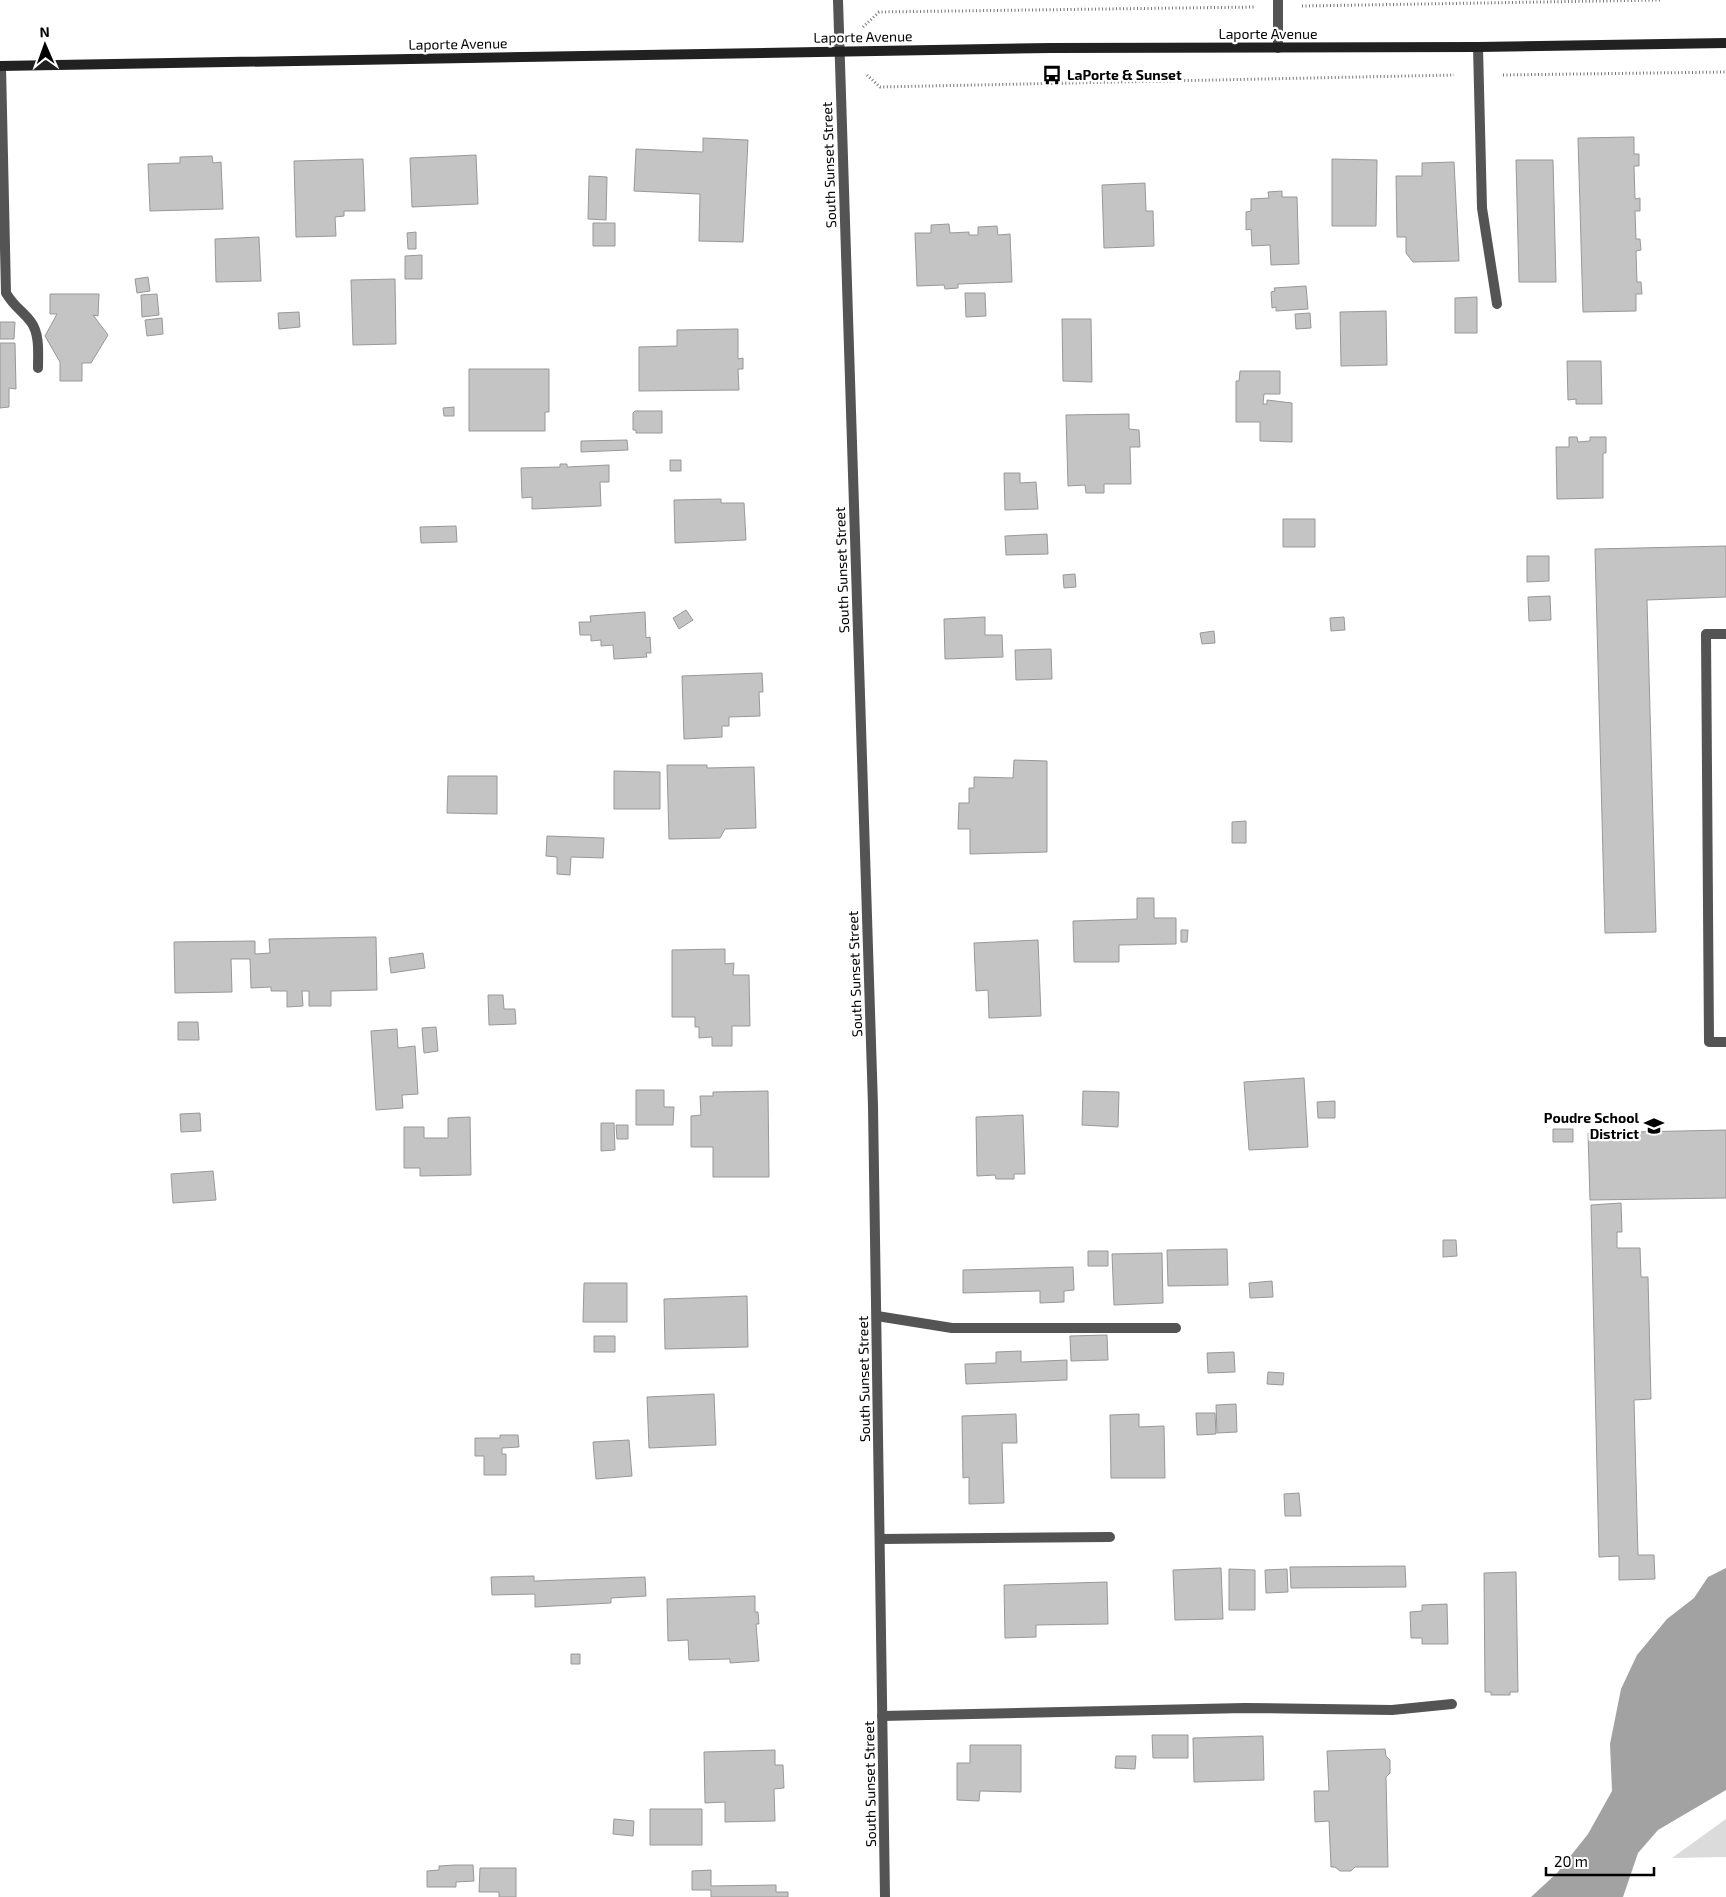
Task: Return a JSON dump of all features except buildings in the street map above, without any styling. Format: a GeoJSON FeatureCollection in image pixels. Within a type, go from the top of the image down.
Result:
{"type":"FeatureCollection","features":[{"type":"Feature","properties":{"kind":"street","name":"South Sunset Street"},"geometry":{"type":"LineString","coordinates":[[838,0],[874,1106],[885,1897]]}},
{"type":"Feature","properties":{"kind":"street"},"geometry":{"type":"LineString","coordinates":[[1278,0],[1278,48]]}},
{"type":"Feature","properties":{"kind":"street","name":"Laporte Avenue"},"geometry":{"type":"LineString","coordinates":[[0,66],[839,51],[1478,47],[1726,43]]}},
{"type":"Feature","properties":{"kind":"street"},"geometry":{"type":"LineString","coordinates":[[1478,47],[1482,208],[1497,304]]}},
{"type":"Feature","properties":{"kind":"street"},"geometry":{"type":"LineString","coordinates":[[0,66],[6,293],[14,307],[32,323],[37,335],[38,368]]}},
{"type":"Feature","properties":{"kind":"street"},"geometry":{"type":"LineString","coordinates":[[1726,634],[1706,634],[1709,1042],[1726,1042]]}},
{"type":"Feature","properties":{"kind":"street"},"geometry":{"type":"LineString","coordinates":[[877,1316],[952,1328],[1176,1328]]}},
{"type":"Feature","properties":{"kind":"street"},"geometry":{"type":"LineString","coordinates":[[880,1539],[1110,1537]]}},
{"type":"Feature","properties":{"kind":"street"},"geometry":{"type":"LineString","coordinates":[[882,1716],[1245,1708],[1392,1710],[1452,1704]]}},
{"type":"Feature","properties":{"kind":"path"},"geometry":{"type":"LineString","coordinates":[[1372,0],[1372,5]]}},
{"type":"Feature","properties":{"kind":"path"},"geometry":{"type":"LineString","coordinates":[[880,87],[1726,72]]}},
{"type":"Feature","properties":{"kind":"shaded area"},"geometry":{"type":"Polygon","coordinates":[[[1726,1568],[1726,1790],[1658,1830],[1638,1853],[1623,1897],[1531,1897],[1557,1873],[1588,1834],[1612,1791],[1610,1744],[1621,1689],[1637,1655],[1667,1619],[1694,1598],[1708,1577],[1726,1568]]]}},
{"type":"Feature","properties":{"kind":"shaded area"},"geometry":{"type":"Polygon","coordinates":[[[1726,1819],[1726,1857],[1672,1858],[1726,1819]]]}},
{"type":"Feature","properties":{"kind":"place","name":"LaPorte & Sunset"},"geometry":{"type":"Point","coordinates":[1052,75]}},
{"type":"Feature","properties":{"kind":"place","name":"Poudre School District"},"geometry":{"type":"Point","coordinates":[1654,1126]}}]}
